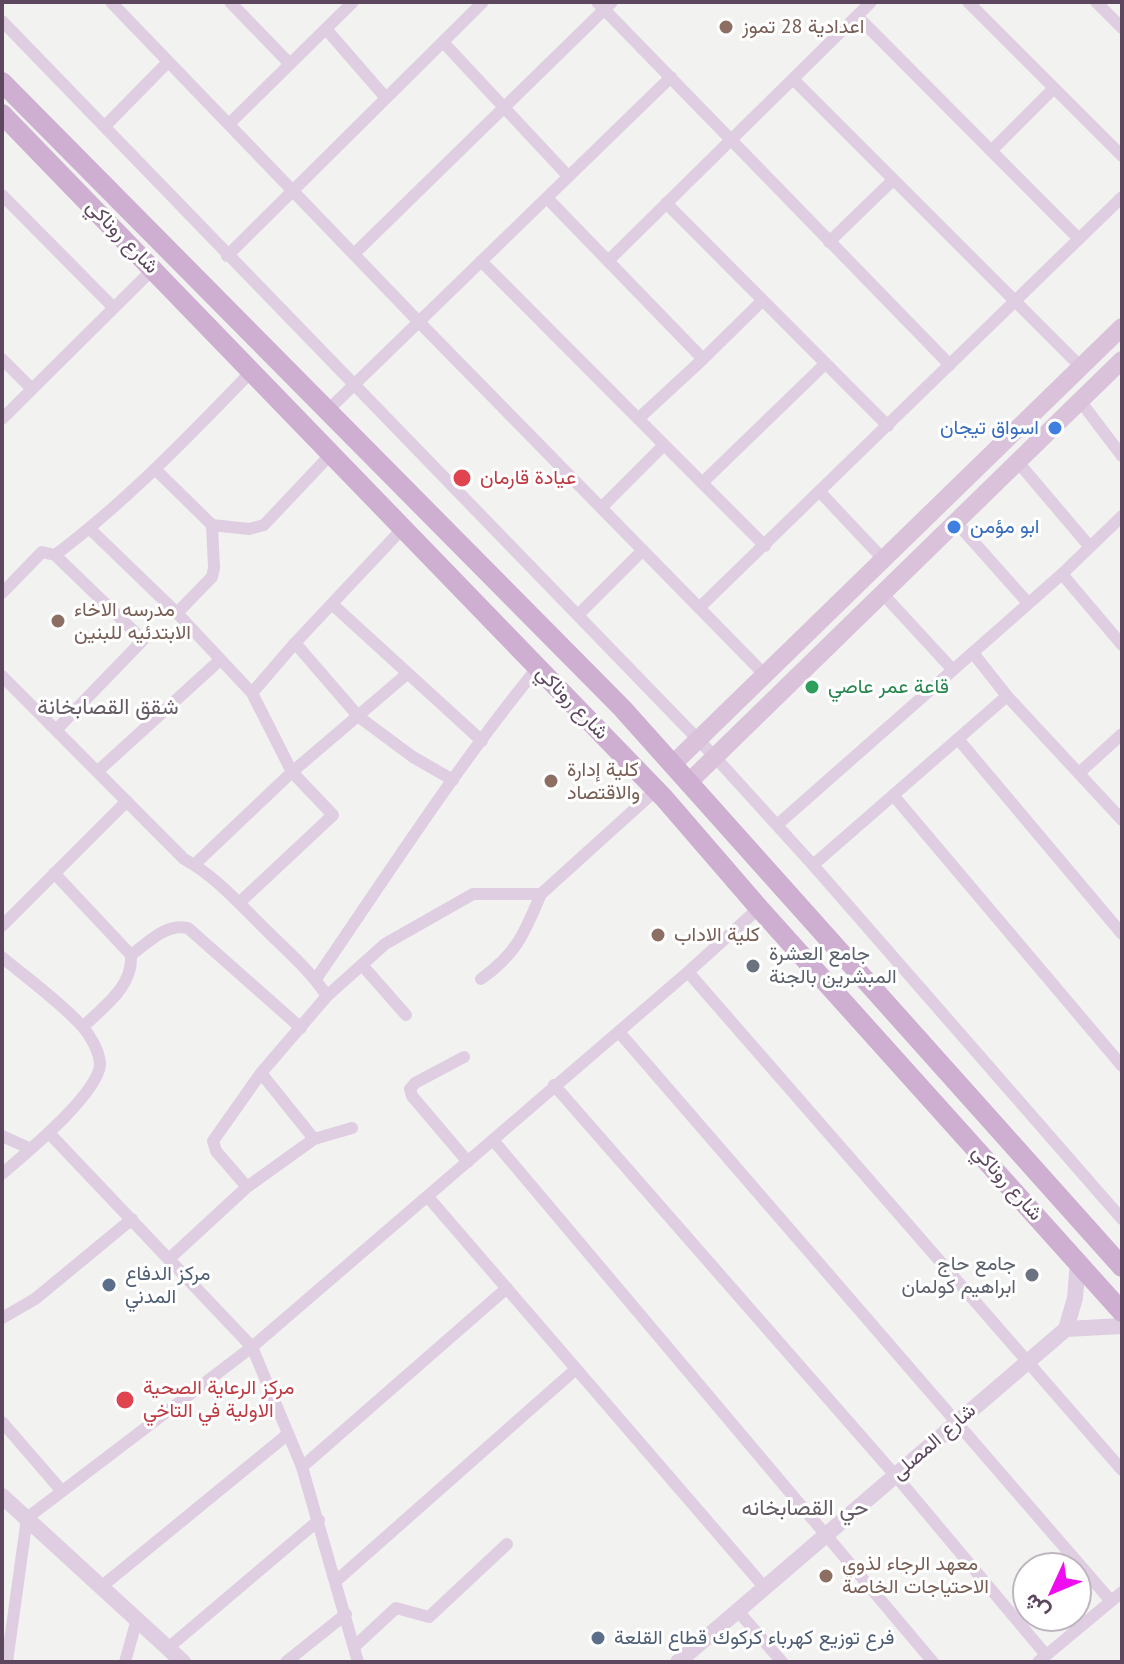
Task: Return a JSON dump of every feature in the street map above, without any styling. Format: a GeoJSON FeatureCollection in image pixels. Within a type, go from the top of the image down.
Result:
{"type":"FeatureCollection","features":[{"type":"Feature","properties":{"kind":"main road"},"geometry":{"type":"LineString","coordinates":[[2,71],[30,109]]}},
{"type":"Feature","properties":{"kind":"main road","name":"شارع روناكي"},"geometry":{"type":"LineString","coordinates":[[2,82],[622,708],[1122,1267]]}},
{"type":"Feature","properties":{"kind":"main road","name":"شارع روناكي"},"geometry":{"type":"LineString","coordinates":[[2,114],[656,790],[1122,1312]]}},
{"type":"Feature","properties":{"kind":"main road"},"geometry":{"type":"LineString","coordinates":[[2,127],[49,162]]}},
{"type":"Feature","properties":{"kind":"main road"},"geometry":{"type":"LineString","coordinates":[[186,303],[204,286]]}},
{"type":"Feature","properties":{"kind":"main road"},"geometry":{"type":"LineString","coordinates":[[672,765],[1122,327]]}},
{"type":"Feature","properties":{"kind":"main road"},"geometry":{"type":"LineString","coordinates":[[688,783],[1122,360]]}},
{"type":"Feature","properties":{"kind":"main road"},"geometry":{"type":"LineString","coordinates":[[836,993],[858,972]]}},
{"type":"Feature","properties":{"kind":"street"},"geometry":{"type":"LineString","coordinates":[[111,2],[765,675]]}},
{"type":"Feature","properties":{"kind":"street"},"geometry":{"type":"LineString","coordinates":[[230,2],[290,64]]}},
{"type":"Feature","properties":{"kind":"street"},"geometry":{"type":"LineString","coordinates":[[229,124],[353,2]]}},
{"type":"Feature","properties":{"kind":"street"},"geometry":{"type":"LineString","coordinates":[[227,256],[483,2]]}},
{"type":"Feature","properties":{"kind":"street"},"geometry":{"type":"LineString","coordinates":[[968,2],[1122,156]]}},
{"type":"Feature","properties":{"kind":"street"},"geometry":{"type":"LineString","coordinates":[[1096,2],[1122,27]]}},
{"type":"Feature","properties":{"kind":"street"},"geometry":{"type":"LineString","coordinates":[[354,254],[605,5],[730,141],[950,365]]}},
{"type":"Feature","properties":{"kind":"street"},"geometry":{"type":"LineString","coordinates":[[608,261],[862,7],[991,151],[1079,239]]}},
{"type":"Feature","properties":{"kind":"street"},"geometry":{"type":"LineString","coordinates":[[2,21],[715,757],[1122,1219]]}},
{"type":"Feature","properties":{"kind":"street"},"geometry":{"type":"LineString","coordinates":[[326,29],[386,98]]}},
{"type":"Feature","properties":{"kind":"street"},"geometry":{"type":"LineString","coordinates":[[443,42],[568,176]]}},
{"type":"Feature","properties":{"kind":"street"},"geometry":{"type":"LineString","coordinates":[[105,126],[168,62]]}},
{"type":"Feature","properties":{"kind":"street"},"geometry":{"type":"LineString","coordinates":[[327,411],[671,77]]}},
{"type":"Feature","properties":{"kind":"street"},"geometry":{"type":"LineString","coordinates":[[793,79],[1081,367]]}},
{"type":"Feature","properties":{"kind":"street"},"geometry":{"type":"LineString","coordinates":[[991,151],[1054,88]]}},
{"type":"Feature","properties":{"kind":"street"},"geometry":{"type":"LineString","coordinates":[[829,242],[893,180]]}},
{"type":"Feature","properties":{"kind":"street"},"geometry":{"type":"LineString","coordinates":[[2,195],[114,308]]}},
{"type":"Feature","properties":{"kind":"street"},"geometry":{"type":"LineString","coordinates":[[699,608],[1122,197]]}},
{"type":"Feature","properties":{"kind":"street"},"geometry":{"type":"LineString","coordinates":[[547,198],[703,359]]}},
{"type":"Feature","properties":{"kind":"street"},"geometry":{"type":"LineString","coordinates":[[666,203],[888,426]]}},
{"type":"Feature","properties":{"kind":"street"},"geometry":{"type":"LineString","coordinates":[[481,261],[765,546]]}},
{"type":"Feature","properties":{"kind":"street"},"geometry":{"type":"LineString","coordinates":[[2,419],[153,269]]}},
{"type":"Feature","properties":{"kind":"street"},"geometry":{"type":"LineString","coordinates":[[638,419],[762,301]]}},
{"type":"Feature","properties":{"kind":"street"},"geometry":{"type":"LineString","coordinates":[[2,359],[32,389]]}},
{"type":"Feature","properties":{"kind":"street"},"geometry":{"type":"LineString","coordinates":[[702,483],[825,364]]}},
{"type":"Feature","properties":{"kind":"street"},"geometry":{"type":"LineString","coordinates":[[55,555],[90,529],[156,470],[250,373]]}},
{"type":"Feature","properties":{"kind":"street"},"geometry":{"type":"LineString","coordinates":[[1081,402],[1122,456]]}},
{"type":"Feature","properties":{"kind":"street"},"geometry":{"type":"LineString","coordinates":[[601,508],[664,445]]}},
{"type":"Feature","properties":{"kind":"street"},"geometry":{"type":"LineString","coordinates":[[156,470],[212,525],[249,529],[264,525],[331,454]]}},
{"type":"Feature","properties":{"kind":"street"},"geometry":{"type":"LineString","coordinates":[[1017,461],[1090,547]]}},
{"type":"Feature","properties":{"kind":"street"},"geometry":{"type":"LineString","coordinates":[[820,492],[884,560]]}},
{"type":"Feature","properties":{"kind":"street"},"geometry":{"type":"LineString","coordinates":[[777,825],[1062,574],[1122,516]]}},
{"type":"Feature","properties":{"kind":"street"},"geometry":{"type":"LineString","coordinates":[[955,521],[1028,603]]}},
{"type":"Feature","properties":{"kind":"street"},"geometry":{"type":"LineString","coordinates":[[177,613],[212,577],[212,525]]}},
{"type":"Feature","properties":{"kind":"street"},"geometry":{"type":"LineString","coordinates":[[252,693],[403,528]]}},
{"type":"Feature","properties":{"kind":"street"},"geometry":{"type":"LineString","coordinates":[[90,529],[177,613],[252,693],[292,772],[333,815],[239,903]]}},
{"type":"Feature","properties":{"kind":"street"},"geometry":{"type":"LineString","coordinates":[[578,615],[643,550]]}},
{"type":"Feature","properties":{"kind":"street"},"geometry":{"type":"LineString","coordinates":[[2,593],[42,552],[55,555],[143,640],[56,730]]}},
{"type":"Feature","properties":{"kind":"street"},"geometry":{"type":"LineString","coordinates":[[1062,574],[1119,637]]}},
{"type":"Feature","properties":{"kind":"street"},"geometry":{"type":"LineString","coordinates":[[882,593],[953,670]]}},
{"type":"Feature","properties":{"kind":"street"},"geometry":{"type":"LineString","coordinates":[[332,604],[482,741]]}},
{"type":"Feature","properties":{"kind":"street"},"geometry":{"type":"LineString","coordinates":[[295,643],[359,717],[413,757],[453,780]]}},
{"type":"Feature","properties":{"kind":"street"},"geometry":{"type":"LineString","coordinates":[[973,653],[1007,696],[1122,820]]}},
{"type":"Feature","properties":{"kind":"street"},"geometry":{"type":"LineString","coordinates":[[98,771],[220,660]]}},
{"type":"Feature","properties":{"kind":"street"},"geometry":{"type":"LineString","coordinates":[[316,979],[453,780],[538,667]]}},
{"type":"Feature","properties":{"kind":"street"},"geometry":{"type":"LineString","coordinates":[[195,864],[292,772],[407,674]]}},
{"type":"Feature","properties":{"kind":"street"},"geometry":{"type":"LineString","coordinates":[[2,676],[184,859],[195,864],[239,903],[316,979],[327,996]]}},
{"type":"Feature","properties":{"kind":"street"},"geometry":{"type":"LineString","coordinates":[[2,698],[13,688]]}},
{"type":"Feature","properties":{"kind":"street"},"geometry":{"type":"LineString","coordinates":[[813,865],[1007,696]]}},
{"type":"Feature","properties":{"kind":"street"},"geometry":{"type":"LineString","coordinates":[[1079,773],[1122,734]]}},
{"type":"Feature","properties":{"kind":"street"},"geometry":{"type":"LineString","coordinates":[[958,739],[1122,934]]}},
{"type":"Feature","properties":{"kind":"street"},"geometry":{"type":"LineString","coordinates":[[481,979],[504,962],[522,938],[541,894],[656,790]]}},
{"type":"Feature","properties":{"kind":"street"},"geometry":{"type":"LineString","coordinates":[[893,795],[1122,1066]]}},
{"type":"Feature","properties":{"kind":"street"},"geometry":{"type":"LineString","coordinates":[[2,926],[127,801]]}},
{"type":"Feature","properties":{"kind":"street"},"geometry":{"type":"LineString","coordinates":[[54,873],[131,955],[132,968],[120,991],[83,1027]]}},
{"type":"Feature","properties":{"kind":"street"},"geometry":{"type":"LineString","coordinates":[[247,1187],[216,1151],[213,1141],[261,1073],[327,996],[385,944],[473,894],[541,894]]}},
{"type":"Feature","properties":{"kind":"street"},"geometry":{"type":"LineString","coordinates":[[7,1662],[27,1518],[252,1347],[759,908]]}},
{"type":"Feature","properties":{"kind":"street"},"geometry":{"type":"LineString","coordinates":[[131,955],[167,929],[178,926],[188,928],[301,1028]]}},
{"type":"Feature","properties":{"kind":"street"},"geometry":{"type":"LineString","coordinates":[[2,957],[83,1027],[100,1062],[96,1081],[49,1133],[2,1174]]}},
{"type":"Feature","properties":{"kind":"street"},"geometry":{"type":"LineString","coordinates":[[362,965],[406,1015]]}},
{"type":"Feature","properties":{"kind":"street"},"geometry":{"type":"LineString","coordinates":[[688,972],[1122,1470]]}},
{"type":"Feature","properties":{"kind":"street"},"geometry":{"type":"LineString","coordinates":[[619,1032],[1111,1601]]}},
{"type":"Feature","properties":{"kind":"street"},"geometry":{"type":"LineString","coordinates":[[464,1057],[415,1083],[410,1089],[412,1096],[468,1162]]}},
{"type":"Feature","properties":{"kind":"street"},"geometry":{"type":"LineString","coordinates":[[261,1073],[314,1139]]}},
{"type":"Feature","properties":{"kind":"street"},"geometry":{"type":"LineString","coordinates":[[554,1085],[895,1475],[1042,1658],[1122,1592]]}},
{"type":"Feature","properties":{"kind":"street"},"geometry":{"type":"LineString","coordinates":[[170,1258],[247,1187],[314,1139],[352,1128]]}},
{"type":"Feature","properties":{"kind":"street"},"geometry":{"type":"LineString","coordinates":[[49,1133],[252,1347],[302,1467],[358,1662]]}},
{"type":"Feature","properties":{"kind":"street"},"geometry":{"type":"LineString","coordinates":[[2,1136],[31,1149]]}},
{"type":"Feature","properties":{"kind":"street"},"geometry":{"type":"LineString","coordinates":[[493,1140],[933,1662]]}},
{"type":"Feature","properties":{"kind":"street"},"geometry":{"type":"LineString","coordinates":[[428,1197],[765,1588]]}},
{"type":"Feature","properties":{"kind":"street"},"geometry":{"type":"LineString","coordinates":[[2,1318],[35,1299],[132,1219]]}},
{"type":"Feature","properties":{"kind":"street"},"geometry":{"type":"LineString","coordinates":[[1078,1262],[1075,1298],[1066,1329],[1122,1326]]}},
{"type":"Feature","properties":{"kind":"street"},"geometry":{"type":"LineString","coordinates":[[302,1467],[507,1288]]}},
{"type":"Feature","properties":{"kind":"street","name":"شارع المصلى"},"geometry":{"type":"LineString","coordinates":[[678,1662],[1066,1329]]}},
{"type":"Feature","properties":{"kind":"street"},"geometry":{"type":"LineString","coordinates":[[336,1581],[576,1369]]}},
{"type":"Feature","properties":{"kind":"street"},"geometry":{"type":"LineString","coordinates":[[2,1422],[61,1490]]}},
{"type":"Feature","properties":{"kind":"street"},"geometry":{"type":"LineString","coordinates":[[101,1587],[288,1434]]}},
{"type":"Feature","properties":{"kind":"street"},"geometry":{"type":"LineString","coordinates":[[2,1496],[183,1662]]}},
{"type":"Feature","properties":{"kind":"street"},"geometry":{"type":"LineString","coordinates":[[168,1648],[319,1520]]}},
{"type":"Feature","properties":{"kind":"street"},"geometry":{"type":"LineString","coordinates":[[354,1647],[396,1608],[429,1617],[507,1544]]}},
{"type":"Feature","properties":{"kind":"street"},"geometry":{"type":"LineString","coordinates":[[2,1607],[16,1611]]}},
{"type":"Feature","properties":{"kind":"street"},"geometry":{"type":"LineString","coordinates":[[738,1611],[782,1662]]}},
{"type":"Feature","properties":{"kind":"street"},"geometry":{"type":"LineString","coordinates":[[286,1662],[346,1614]]}},
{"type":"Feature","properties":{"kind":"street"},"geometry":{"type":"LineString","coordinates":[[125,1662],[137,1619]]}},
{"type":"Feature","properties":{"kind":"place","name":"اعدادية 28 تموز"},"geometry":{"type":"Point","coordinates":[726,27]}},
{"type":"Feature","properties":{"kind":"place","name":"اسواق تيجان"},"geometry":{"type":"Point","coordinates":[1055,428]}},
{"type":"Feature","properties":{"kind":"place","name":"عيادة قارمان"},"geometry":{"type":"Point","coordinates":[462,478]}},
{"type":"Feature","properties":{"kind":"place","name":"ابو مؤمن"},"geometry":{"type":"Point","coordinates":[954,527]}},
{"type":"Feature","properties":{"kind":"place","name":"مدرسه الاخاء الابتدئيه للبنين"},"geometry":{"type":"Point","coordinates":[58,621]}},
{"type":"Feature","properties":{"kind":"place","name":"قاعة عمر عاصي"},"geometry":{"type":"Point","coordinates":[812,687]}},
{"type":"Feature","properties":{"kind":"place","name":"كلية إدارة والاقتصاد"},"geometry":{"type":"Point","coordinates":[551,781]}},
{"type":"Feature","properties":{"kind":"place","name":"كلية الاداب"},"geometry":{"type":"Point","coordinates":[658,935]}},
{"type":"Feature","properties":{"kind":"place","name":"جامع العشرة المبشرين بالجنة"},"geometry":{"type":"Point","coordinates":[753,966]}},
{"type":"Feature","properties":{"kind":"place","name":"جامع حاج ابراهيم كولمان"},"geometry":{"type":"Point","coordinates":[1032,1275]}},
{"type":"Feature","properties":{"kind":"place","name":"مركز الدفاع المدني"},"geometry":{"type":"Point","coordinates":[109,1285]}},
{"type":"Feature","properties":{"kind":"place","name":"مركز الرعاية الصحية الاولية في التاخي"},"geometry":{"type":"Point","coordinates":[125,1400]}},
{"type":"Feature","properties":{"kind":"place","name":"معهد الرجاء لذوي الاحتياجات الخاصة"},"geometry":{"type":"Point","coordinates":[826,1576]}},
{"type":"Feature","properties":{"kind":"place","name":"فرع توزيع كهرباء كركوك قطاع القلعة"},"geometry":{"type":"Point","coordinates":[598,1638]}},
{"type":"Feature","properties":{"kind":"district","name":"شقق القصابخانة"},"geometry":{"type":"Point","coordinates":[108,708]}},
{"type":"Feature","properties":{"kind":"district","name":"حي القصابخانه"},"geometry":{"type":"Point","coordinates":[805,1509]}}]}
